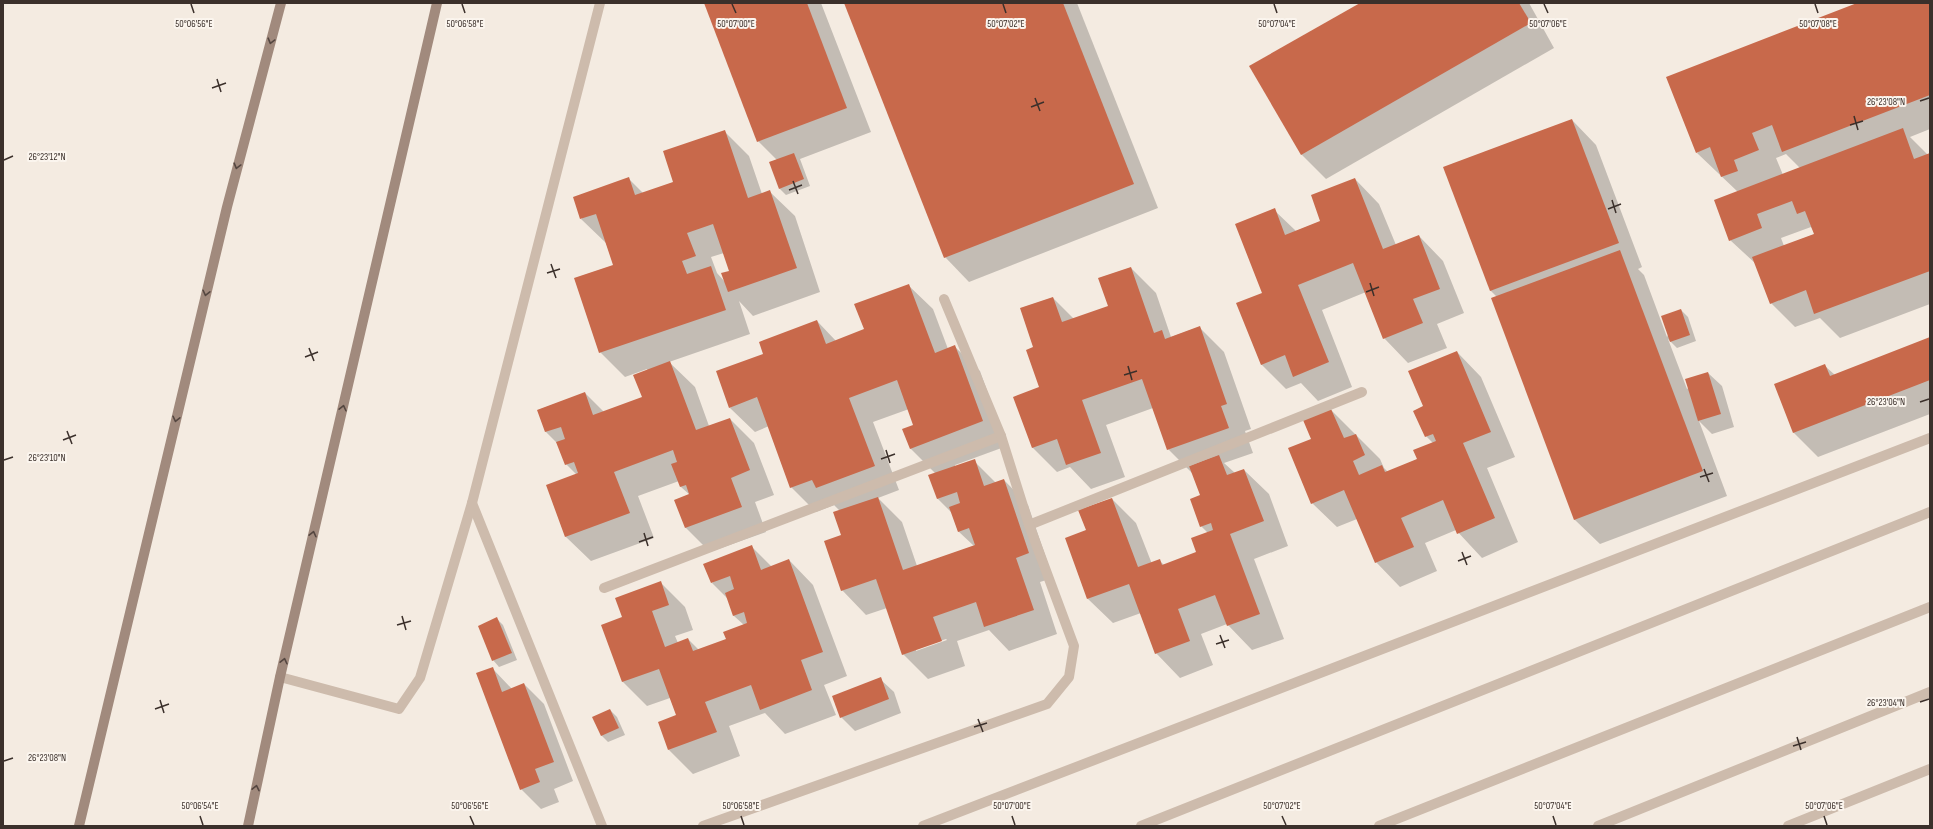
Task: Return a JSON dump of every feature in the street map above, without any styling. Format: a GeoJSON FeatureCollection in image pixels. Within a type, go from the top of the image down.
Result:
{"type":"FeatureCollection","features":[{"type":"Feature","properties":{"kind":"street"},"geometry":{"type":"LineString","coordinates":[[79,826],[226,207],[281,3]]}},
{"type":"Feature","properties":{"kind":"street"},"geometry":{"type":"LineString","coordinates":[[248,826],[280,677],[437,3]]}},
{"type":"Feature","properties":{"kind":"street"},"geometry":{"type":"LineString","coordinates":[[280,677],[399,709],[420,678],[472,503],[600,3]]}},
{"type":"Feature","properties":{"kind":"street"},"geometry":{"type":"LineString","coordinates":[[703,826],[1047,704],[1069,677],[1074,646],[1029,525],[1001,436],[944,299]]}},
{"type":"Feature","properties":{"kind":"street"},"geometry":{"type":"LineString","coordinates":[[1029,525],[1362,392]]}},
{"type":"Feature","properties":{"kind":"street"},"geometry":{"type":"LineString","coordinates":[[604,588],[1001,436]]}},
{"type":"Feature","properties":{"kind":"street"},"geometry":{"type":"LineString","coordinates":[[923,826],[1930,438]]}},
{"type":"Feature","properties":{"kind":"street"},"geometry":{"type":"LineString","coordinates":[[472,503],[602,826]]}},
{"type":"Feature","properties":{"kind":"street"},"geometry":{"type":"LineString","coordinates":[[1141,826],[1930,512]]}},
{"type":"Feature","properties":{"kind":"street"},"geometry":{"type":"LineString","coordinates":[[1379,826],[1930,607]]}},
{"type":"Feature","properties":{"kind":"street"},"geometry":{"type":"LineString","coordinates":[[1598,826],[1930,692]]}},
{"type":"Feature","properties":{"kind":"street"},"geometry":{"type":"LineString","coordinates":[[1788,826],[1930,769]]}},
{"type":"Feature","properties":{"kind":"building"},"geometry":{"type":"Polygon","coordinates":[[[704,3],[807,3],[847,108],[757,142],[704,3]]]}},
{"type":"Feature","properties":{"kind":"building"},"geometry":{"type":"Polygon","coordinates":[[[844,3],[1063,3],[1134,184],[944,258],[844,3]]]}},
{"type":"Feature","properties":{"kind":"building"},"geometry":{"type":"Polygon","coordinates":[[[1360,3],[1519,3],[1531,23],[1301,155],[1249,66],[1360,3]]]}},
{"type":"Feature","properties":{"kind":"building"},"geometry":{"type":"Polygon","coordinates":[[[1857,3],[1930,3],[1930,95],[1782,152],[1772,125],[1752,133],[1759,150],[1734,160],[1738,171],[1721,177],[1710,147],[1696,153],[1666,77],[1857,3]]]}},
{"type":"Feature","properties":{"kind":"building"},"geometry":{"type":"Polygon","coordinates":[[[1572,119],[1619,243],[1490,291],[1443,167],[1572,119]]]}},
{"type":"Feature","properties":{"kind":"building"},"geometry":{"type":"Polygon","coordinates":[[[1903,128],[1914,159],[1930,153],[1930,271],[1814,314],[1806,290],[1770,304],[1752,257],[1814,234],[1805,211],[1797,214],[1792,201],[1757,214],[1762,228],[1729,241],[1714,200],[1903,128]]]}},
{"type":"Feature","properties":{"kind":"building"},"geometry":{"type":"Polygon","coordinates":[[[725,130],[748,198],[770,190],[797,268],[728,292],[721,273],[729,271],[713,224],[687,233],[696,256],[682,261],[687,274],[711,266],[726,310],[599,353],[574,278],[613,265],[596,214],[580,219],[573,197],[629,177],[635,195],[673,182],[663,151],[725,130]]]}},
{"type":"Feature","properties":{"kind":"building"},"geometry":{"type":"Polygon","coordinates":[[[794,153],[804,179],[779,189],[769,162],[794,153]]]}},
{"type":"Feature","properties":{"kind":"building"},"geometry":{"type":"Polygon","coordinates":[[[1355,178],[1383,249],[1419,235],[1440,289],[1413,299],[1423,323],[1383,339],[1353,263],[1298,285],[1329,362],[1293,377],[1285,355],[1261,365],[1236,303],[1262,293],[1235,224],[1275,208],[1285,235],[1320,221],[1311,195],[1355,178]]]}},
{"type":"Feature","properties":{"kind":"building"},"geometry":{"type":"Polygon","coordinates":[[[1620,250],[1703,471],[1574,520],[1491,298],[1620,250]]]}},
{"type":"Feature","properties":{"kind":"building"},"geometry":{"type":"Polygon","coordinates":[[[1131,267],[1154,333],[1162,330],[1165,339],[1200,326],[1227,404],[1221,406],[1229,428],[1167,450],[1142,379],[1082,400],[1101,453],[1066,465],[1057,439],[1032,448],[1013,397],[1039,387],[1026,350],[1033,347],[1020,308],[1053,297],[1062,322],[1108,306],[1098,278],[1131,267]]]}},
{"type":"Feature","properties":{"kind":"building"},"geometry":{"type":"Polygon","coordinates":[[[909,284],[935,353],[955,345],[983,421],[910,449],[902,429],[913,425],[897,380],[849,398],[875,466],[816,488],[812,480],[790,488],[757,397],[729,408],[716,371],[763,354],[759,342],[817,320],[826,344],[864,329],[854,304],[909,284]]]}},
{"type":"Feature","properties":{"kind":"building"},"geometry":{"type":"Polygon","coordinates":[[[1681,309],[1690,335],[1670,342],[1661,316],[1681,309]]]}},
{"type":"Feature","properties":{"kind":"building"},"geometry":{"type":"Polygon","coordinates":[[[1930,337],[1930,380],[1793,433],[1774,384],[1825,364],[1830,376],[1930,337]]]}},
{"type":"Feature","properties":{"kind":"building"},"geometry":{"type":"Polygon","coordinates":[[[1457,351],[1491,432],[1463,443],[1495,518],[1457,534],[1443,500],[1401,518],[1414,547],[1375,563],[1344,490],[1311,504],[1288,448],[1311,439],[1303,420],[1331,409],[1344,438],[1356,434],[1365,455],[1353,461],[1359,475],[1382,465],[1385,472],[1417,459],[1413,450],[1436,441],[1433,434],[1425,437],[1413,411],[1423,406],[1408,371],[1457,351]]]}},
{"type":"Feature","properties":{"kind":"building"},"geometry":{"type":"Polygon","coordinates":[[[670,361],[696,430],[730,418],[750,470],[731,478],[742,507],[685,528],[674,500],[689,494],[686,485],[680,487],[671,464],[677,462],[673,450],[614,472],[630,513],[565,537],[546,485],[578,473],[574,462],[565,465],[556,442],[565,439],[561,427],[545,432],[537,410],[585,392],[593,415],[642,397],[633,375],[670,361]]]}},
{"type":"Feature","properties":{"kind":"building"},"geometry":{"type":"Polygon","coordinates":[[[1708,372],[1721,414],[1698,421],[1685,379],[1708,372]]]}},
{"type":"Feature","properties":{"kind":"building"},"geometry":{"type":"Polygon","coordinates":[[[1219,455],[1227,475],[1244,469],[1264,521],[1230,534],[1260,614],[1227,626],[1215,595],[1178,609],[1190,641],[1155,654],[1129,584],[1087,599],[1065,538],[1086,530],[1078,510],[1112,498],[1138,567],[1160,559],[1162,565],[1196,552],[1191,538],[1213,530],[1211,523],[1200,527],[1190,499],[1200,495],[1189,466],[1219,455]]]}},
{"type":"Feature","properties":{"kind":"building"},"geometry":{"type":"Polygon","coordinates":[[[975,459],[984,486],[1004,479],[1029,553],[1016,558],[1034,610],[984,627],[976,602],[933,617],[942,641],[902,655],[876,579],[841,591],[824,541],[841,535],[833,512],[878,497],[903,570],[975,545],[969,528],[958,532],[949,507],[960,503],[957,492],[937,499],[928,475],[975,459]]]}},
{"type":"Feature","properties":{"kind":"building"},"geometry":{"type":"Polygon","coordinates":[[[752,545],[761,570],[789,559],[823,652],[801,660],[812,690],[760,710],[751,685],[705,702],[717,732],[668,750],[658,722],[676,715],[659,669],[622,682],[601,625],[622,617],[615,598],[661,581],[669,605],[652,611],[665,647],[688,638],[693,651],[726,639],[723,632],[747,623],[744,612],[733,616],[725,593],[734,589],[730,576],[711,583],[703,564],[752,545]]]}},
{"type":"Feature","properties":{"kind":"building"},"geometry":{"type":"Polygon","coordinates":[[[497,617],[512,653],[492,661],[478,626],[497,617]]]}},
{"type":"Feature","properties":{"kind":"building"},"geometry":{"type":"Polygon","coordinates":[[[493,667],[502,692],[524,683],[554,762],[535,769],[540,782],[520,790],[476,673],[493,667]]]}},
{"type":"Feature","properties":{"kind":"building"},"geometry":{"type":"Polygon","coordinates":[[[881,677],[889,699],[840,718],[832,696],[881,677]]]}},
{"type":"Feature","properties":{"kind":"building"},"geometry":{"type":"Polygon","coordinates":[[[610,709],[619,728],[601,736],[592,717],[610,709]]]}}]}
